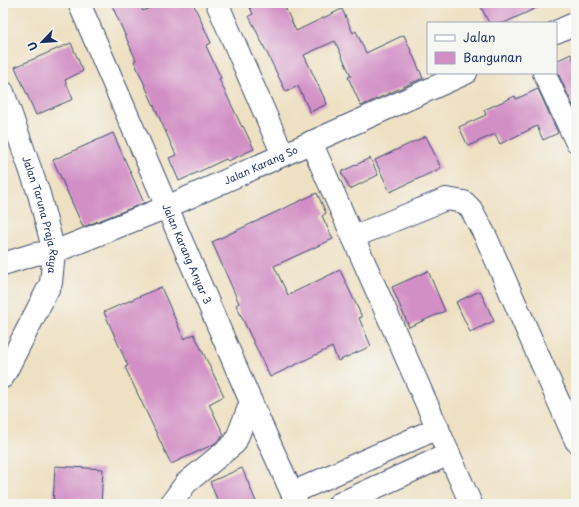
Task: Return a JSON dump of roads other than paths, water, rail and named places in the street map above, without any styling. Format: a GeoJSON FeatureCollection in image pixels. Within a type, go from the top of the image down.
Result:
{"type":"FeatureCollection","features":[{"type":"Feature","properties":{"kind":"street","name":"Jalan Karang Anyar 3"},"geometry":{"type":"LineString","coordinates":[[79,3],[251,402],[295,498]]}},
{"type":"Feature","properties":{"kind":"street"},"geometry":{"type":"LineString","coordinates":[[217,3],[283,156]]}},
{"type":"Feature","properties":{"kind":"street"},"geometry":{"type":"LineString","coordinates":[[557,32],[576,23]]}},
{"type":"Feature","properties":{"kind":"street","name":"Jalan Karang So"},"geometry":{"type":"LineString","coordinates":[[54,252],[167,207],[464,74]]}},
{"type":"Feature","properties":{"kind":"street"},"geometry":{"type":"LineString","coordinates":[[544,74],[576,141]]}},
{"type":"Feature","properties":{"kind":"street","name":"Jalan Taruna Praja Raya"},"geometry":{"type":"LineString","coordinates":[[3,92],[38,194],[54,252],[51,283],[3,377]]}},
{"type":"Feature","properties":{"kind":"street"},"geometry":{"type":"LineString","coordinates":[[311,142],[471,504]]}},
{"type":"Feature","properties":{"kind":"street"},"geometry":{"type":"LineString","coordinates":[[353,237],[446,199],[464,202],[468,206],[486,237],[576,441]]}},
{"type":"Feature","properties":{"kind":"street"},"geometry":{"type":"LineString","coordinates":[[3,264],[34,254],[54,252]]}},
{"type":"Feature","properties":{"kind":"street"},"geometry":{"type":"LineString","coordinates":[[3,278],[37,266],[54,252]]}},
{"type":"Feature","properties":{"kind":"street"},"geometry":{"type":"LineString","coordinates":[[171,504],[186,483],[235,443],[251,402]]}},
{"type":"Feature","properties":{"kind":"street"},"geometry":{"type":"LineString","coordinates":[[295,498],[438,428]]}},
{"type":"Feature","properties":{"kind":"street"},"geometry":{"type":"LineString","coordinates":[[339,504],[449,454]]}}]}
